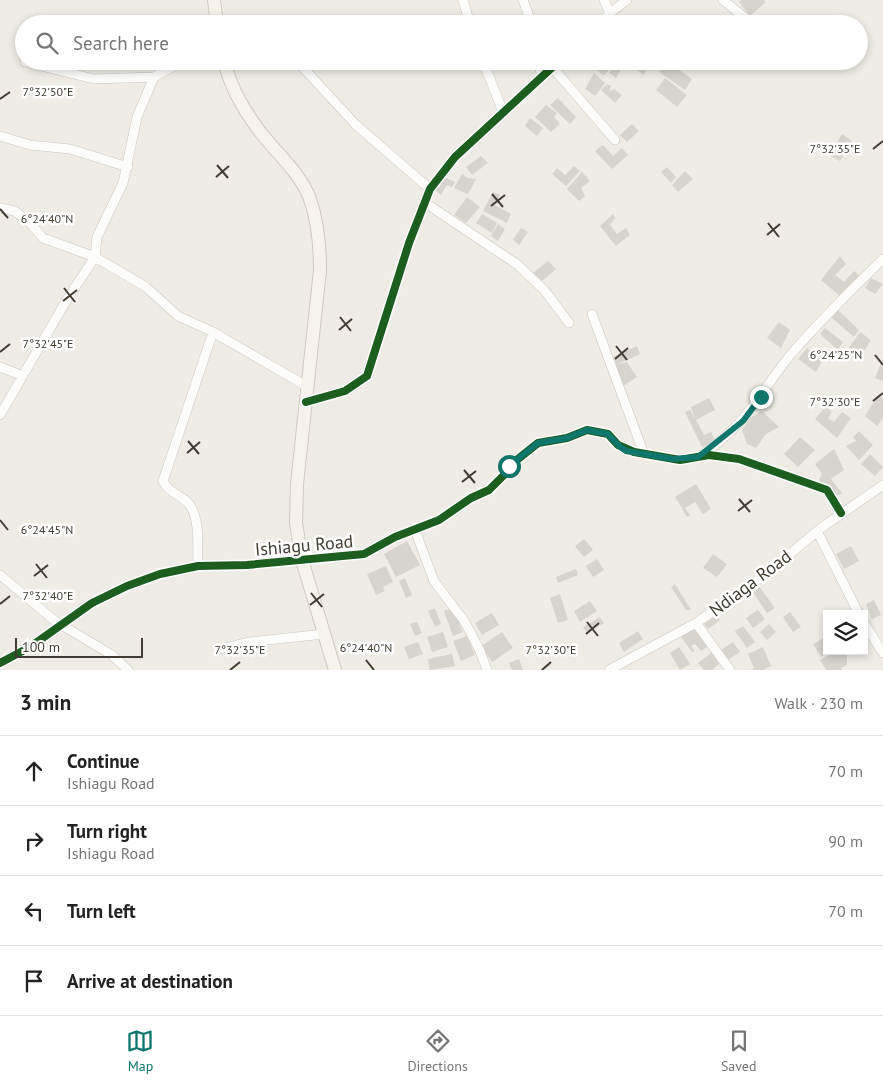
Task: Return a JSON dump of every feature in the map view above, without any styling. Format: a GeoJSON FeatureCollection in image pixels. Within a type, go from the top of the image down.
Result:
{"type":"FeatureCollection","features":[{"type":"Feature","properties":{"kind":"main road"},"geometry":{"type":"LineString","coordinates":[[214,0],[216,15]]}},
{"type":"Feature","properties":{"kind":"main road"},"geometry":{"type":"LineString","coordinates":[[228,70],[242,106],[304,186],[310,199],[320,245],[320,270],[296,504],[296,523],[302,560],[335,670]]}},
{"type":"Feature","properties":{"kind":"street"},"geometry":{"type":"LineString","coordinates":[[463,0],[467,15]]}},
{"type":"Feature","properties":{"kind":"street"},"geometry":{"type":"LineString","coordinates":[[523,0],[529,15]]}},
{"type":"Feature","properties":{"kind":"street"},"geometry":{"type":"LineString","coordinates":[[604,0],[610,13],[627,0]]}},
{"type":"Feature","properties":{"kind":"street"},"geometry":{"type":"LineString","coordinates":[[723,0],[742,15]]}},
{"type":"Feature","properties":{"kind":"street"},"geometry":{"type":"LineString","coordinates":[[56,70],[94,80],[154,77],[166,70]]}},
{"type":"Feature","properties":{"kind":"street"},"geometry":{"type":"LineString","coordinates":[[305,70],[356,125],[430,189]]}},
{"type":"Feature","properties":{"kind":"street"},"geometry":{"type":"LineString","coordinates":[[486,70],[503,112]]}},
{"type":"Feature","properties":{"kind":"street"},"geometry":{"type":"LineString","coordinates":[[540,70],[542,77]]}},
{"type":"Feature","properties":{"kind":"street"},"geometry":{"type":"LineString","coordinates":[[306,402],[345,391],[367,376],[409,243],[430,189],[455,157],[550,70]]}},
{"type":"Feature","properties":{"kind":"street"},"geometry":{"type":"LineString","coordinates":[[561,70],[615,140]]}},
{"type":"Feature","properties":{"kind":"street"},"geometry":{"type":"LineString","coordinates":[[0,415],[62,308],[96,257],[96,237],[123,183],[138,117],[154,77]]}},
{"type":"Feature","properties":{"kind":"street"},"geometry":{"type":"LineString","coordinates":[[0,136],[30,145],[70,149],[128,167]]}},
{"type":"Feature","properties":{"kind":"street"},"geometry":{"type":"LineString","coordinates":[[424,202],[498,250],[530,276],[555,302],[569,323]]}},
{"type":"Feature","properties":{"kind":"street"},"geometry":{"type":"LineString","coordinates":[[0,208],[15,211],[30,223],[43,238],[96,257],[146,287],[178,316],[213,332],[308,387]]}},
{"type":"Feature","properties":{"kind":"street"},"geometry":{"type":"LineString","coordinates":[[698,457],[743,421],[791,355],[823,318],[883,259]]}},
{"type":"Feature","properties":{"kind":"street"},"geometry":{"type":"LineString","coordinates":[[592,314],[644,454]]}},
{"type":"Feature","properties":{"kind":"street"},"geometry":{"type":"LineString","coordinates":[[198,566],[196,528],[192,510],[189,504],[168,488],[163,481],[213,332]]}},
{"type":"Feature","properties":{"kind":"street"},"geometry":{"type":"LineString","coordinates":[[0,367],[23,376]]}},
{"type":"Feature","properties":{"kind":"street","name":"Ishiagu Road"},"geometry":{"type":"LineString","coordinates":[[0,663],[62,625],[92,603],[126,586],[160,574],[198,566],[302,560],[364,554],[395,537],[440,520],[471,498],[489,490],[504,475],[509,466],[538,443],[567,438],[587,430],[608,434],[626,451],[680,460],[715,455],[739,458],[827,490],[841,513]]}},
{"type":"Feature","properties":{"kind":"street","name":"Ndiaga Road"},"geometry":{"type":"LineString","coordinates":[[609,670],[624,667],[696,623],[761,578],[841,513],[883,485]]}},
{"type":"Feature","properties":{"kind":"street"},"geometry":{"type":"LineString","coordinates":[[415,530],[434,581],[465,622],[480,651],[487,670]]}},
{"type":"Feature","properties":{"kind":"street"},"geometry":{"type":"LineString","coordinates":[[817,531],[857,610]]}},
{"type":"Feature","properties":{"kind":"street"},"geometry":{"type":"LineString","coordinates":[[0,575],[62,625],[112,655],[128,670]]}},
{"type":"Feature","properties":{"kind":"street"},"geometry":{"type":"LineString","coordinates":[[696,623],[730,670]]}},
{"type":"Feature","properties":{"kind":"street"},"geometry":{"type":"LineString","coordinates":[[868,630],[883,652]]}},
{"type":"Feature","properties":{"kind":"street"},"geometry":{"type":"LineString","coordinates":[[220,648],[249,642],[324,634]]}},
{"type":"Feature","properties":{"kind":"building"},"geometry":{"type":"Polygon","coordinates":[[[741,0],[764,0],[766,2],[749,15],[739,2],[741,0]]]}},
{"type":"Feature","properties":{"kind":"building"},"geometry":{"type":"Polygon","coordinates":[[[597,70],[608,70],[604,76],[597,70]]]}},
{"type":"Feature","properties":{"kind":"building"},"geometry":{"type":"Polygon","coordinates":[[[611,70],[620,70],[616,78],[609,73],[611,70]]]}},
{"type":"Feature","properties":{"kind":"building"},"geometry":{"type":"Polygon","coordinates":[[[636,70],[646,70],[644,75],[636,70]]]}},
{"type":"Feature","properties":{"kind":"building"},"geometry":{"type":"Polygon","coordinates":[[[660,70],[680,70],[692,79],[685,90],[659,72],[660,70]]]}},
{"type":"Feature","properties":{"kind":"building"},"geometry":{"type":"Polygon","coordinates":[[[594,73],[605,83],[595,96],[585,89],[594,73]]]}},
{"type":"Feature","properties":{"kind":"building"},"geometry":{"type":"Polygon","coordinates":[[[665,78],[687,95],[677,107],[656,90],[665,78]]]}},
{"type":"Feature","properties":{"kind":"building"},"geometry":{"type":"Polygon","coordinates":[[[607,84],[611,86],[609,90],[612,91],[614,89],[622,95],[615,103],[601,90],[607,84]]]}},
{"type":"Feature","properties":{"kind":"building"},"geometry":{"type":"Polygon","coordinates":[[[558,98],[576,117],[570,124],[550,105],[558,98]]]}},
{"type":"Feature","properties":{"kind":"building"},"geometry":{"type":"Polygon","coordinates":[[[546,105],[557,113],[554,117],[560,124],[551,132],[535,117],[546,105]]]}},
{"type":"Feature","properties":{"kind":"building"},"geometry":{"type":"Polygon","coordinates":[[[530,118],[543,128],[537,136],[525,126],[530,118]]]}},
{"type":"Feature","properties":{"kind":"building"},"geometry":{"type":"Polygon","coordinates":[[[632,124],[639,131],[627,142],[620,135],[632,124]]]}},
{"type":"Feature","properties":{"kind":"building"},"geometry":{"type":"Polygon","coordinates":[[[842,134],[852,141],[840,161],[829,155],[842,134]]]}},
{"type":"Feature","properties":{"kind":"building"},"geometry":{"type":"Polygon","coordinates":[[[603,145],[613,156],[622,148],[628,155],[612,169],[595,151],[603,145]]]}},
{"type":"Feature","properties":{"kind":"building"},"geometry":{"type":"Polygon","coordinates":[[[481,156],[488,163],[472,175],[466,167],[481,156]]]}},
{"type":"Feature","properties":{"kind":"building"},"geometry":{"type":"Polygon","coordinates":[[[574,166],[580,171],[566,186],[552,174],[557,168],[565,175],[574,166]]]}},
{"type":"Feature","properties":{"kind":"building"},"geometry":{"type":"Polygon","coordinates":[[[667,167],[676,177],[671,183],[661,172],[667,167]]]}},
{"type":"Feature","properties":{"kind":"building"},"geometry":{"type":"Polygon","coordinates":[[[685,171],[693,179],[678,192],[672,185],[685,171]]]}},
{"type":"Feature","properties":{"kind":"building"},"geometry":{"type":"Polygon","coordinates":[[[582,172],[590,181],[581,188],[585,196],[579,201],[567,189],[582,172]]]}},
{"type":"Feature","properties":{"kind":"building"},"geometry":{"type":"Polygon","coordinates":[[[462,174],[467,178],[476,179],[468,194],[454,188],[462,174]]]}},
{"type":"Feature","properties":{"kind":"building"},"geometry":{"type":"Polygon","coordinates":[[[444,177],[455,182],[452,187],[447,185],[441,195],[435,191],[444,177]]]}},
{"type":"Feature","properties":{"kind":"building"},"geometry":{"type":"Polygon","coordinates":[[[493,192],[500,195],[495,205],[511,214],[507,223],[483,211],[493,192]]]}},
{"type":"Feature","properties":{"kind":"building"},"geometry":{"type":"Polygon","coordinates":[[[467,197],[480,207],[466,223],[454,215],[467,197]]]}},
{"type":"Feature","properties":{"kind":"building"},"geometry":{"type":"Polygon","coordinates":[[[482,214],[497,223],[492,233],[476,223],[482,214]]]}},
{"type":"Feature","properties":{"kind":"building"},"geometry":{"type":"Polygon","coordinates":[[[613,214],[615,218],[610,225],[617,234],[626,228],[630,235],[616,246],[600,226],[613,214]]]}},
{"type":"Feature","properties":{"kind":"building"},"geometry":{"type":"Polygon","coordinates":[[[498,224],[505,229],[498,241],[491,236],[498,224]]]}},
{"type":"Feature","properties":{"kind":"building"},"geometry":{"type":"Polygon","coordinates":[[[521,228],[528,232],[519,245],[513,240],[521,228]]]}},
{"type":"Feature","properties":{"kind":"building"},"geometry":{"type":"Polygon","coordinates":[[[840,256],[846,264],[835,275],[844,282],[854,271],[860,276],[840,296],[821,280],[840,256]]]}},
{"type":"Feature","properties":{"kind":"building"},"geometry":{"type":"Polygon","coordinates":[[[548,261],[556,269],[542,281],[533,273],[548,261]]]}},
{"type":"Feature","properties":{"kind":"building"},"geometry":{"type":"Polygon","coordinates":[[[871,278],[883,284],[875,294],[865,288],[871,278]]]}},
{"type":"Feature","properties":{"kind":"building"},"geometry":{"type":"Polygon","coordinates":[[[838,310],[859,330],[854,337],[831,317],[838,310]]]}},
{"type":"Feature","properties":{"kind":"building"},"geometry":{"type":"Polygon","coordinates":[[[779,322],[790,330],[781,348],[767,338],[779,322]]]}},
{"type":"Feature","properties":{"kind":"building"},"geometry":{"type":"Polygon","coordinates":[[[825,328],[843,342],[838,350],[820,334],[825,328]]]}},
{"type":"Feature","properties":{"kind":"building"},"geometry":{"type":"Polygon","coordinates":[[[860,332],[871,340],[858,361],[846,352],[860,332]]]}},
{"type":"Feature","properties":{"kind":"building"},"geometry":{"type":"Polygon","coordinates":[[[637,346],[640,354],[616,365],[613,357],[637,346]]]}},
{"type":"Feature","properties":{"kind":"building"},"geometry":{"type":"Polygon","coordinates":[[[807,348],[822,361],[816,372],[798,359],[807,348]]]}},
{"type":"Feature","properties":{"kind":"building"},"geometry":{"type":"Polygon","coordinates":[[[883,358],[883,381],[875,378],[883,358]]]}},
{"type":"Feature","properties":{"kind":"building"},"geometry":{"type":"Polygon","coordinates":[[[627,362],[637,377],[623,386],[616,365],[627,362]]]}},
{"type":"Feature","properties":{"kind":"building"},"geometry":{"type":"Polygon","coordinates":[[[878,395],[883,398],[883,418],[877,426],[865,416],[878,395]]]}},
{"type":"Feature","properties":{"kind":"building"},"geometry":{"type":"Polygon","coordinates":[[[709,398],[715,410],[696,420],[704,435],[711,432],[715,441],[702,447],[685,412],[690,410],[695,418],[691,407],[709,398]]]}},
{"type":"Feature","properties":{"kind":"building"},"geometry":{"type":"Polygon","coordinates":[[[826,406],[832,412],[828,418],[834,422],[842,412],[851,418],[837,438],[815,419],[826,406]]]}},
{"type":"Feature","properties":{"kind":"building"},"geometry":{"type":"Polygon","coordinates":[[[762,411],[779,427],[766,434],[756,448],[747,444],[742,430],[750,418],[762,411]]]}},
{"type":"Feature","properties":{"kind":"building"},"geometry":{"type":"Polygon","coordinates":[[[859,431],[873,445],[859,460],[846,446],[856,441],[853,437],[859,431]]]}},
{"type":"Feature","properties":{"kind":"building"},"geometry":{"type":"Polygon","coordinates":[[[800,437],[815,450],[798,467],[784,454],[800,437]]]}},
{"type":"Feature","properties":{"kind":"building"},"geometry":{"type":"Polygon","coordinates":[[[834,449],[844,470],[831,479],[842,493],[835,497],[819,480],[822,474],[815,464],[834,449]]]}},
{"type":"Feature","properties":{"kind":"building"},"geometry":{"type":"Polygon","coordinates":[[[870,454],[883,467],[875,476],[861,464],[870,454]]]}},
{"type":"Feature","properties":{"kind":"building"},"geometry":{"type":"Polygon","coordinates":[[[696,484],[711,509],[703,514],[695,502],[685,508],[690,515],[687,517],[675,497],[696,484]]]}},
{"type":"Feature","properties":{"kind":"building"},"geometry":{"type":"Polygon","coordinates":[[[584,539],[593,550],[584,557],[575,546],[584,539]]]}},
{"type":"Feature","properties":{"kind":"building"},"geometry":{"type":"Polygon","coordinates":[[[407,541],[420,565],[396,577],[384,554],[407,541]]]}},
{"type":"Feature","properties":{"kind":"building"},"geometry":{"type":"Polygon","coordinates":[[[851,546],[859,561],[844,569],[836,554],[851,546]]]}},
{"type":"Feature","properties":{"kind":"building"},"geometry":{"type":"Polygon","coordinates":[[[713,554],[727,564],[717,577],[703,568],[713,554]]]}},
{"type":"Feature","properties":{"kind":"building"},"geometry":{"type":"Polygon","coordinates":[[[597,559],[604,570],[593,577],[586,566],[597,559]]]}},
{"type":"Feature","properties":{"kind":"building"},"geometry":{"type":"Polygon","coordinates":[[[386,566],[393,582],[383,587],[385,591],[376,595],[367,574],[386,566]]]}},
{"type":"Feature","properties":{"kind":"building"},"geometry":{"type":"Polygon","coordinates":[[[576,569],[578,575],[558,583],[556,577],[576,569]]]}},
{"type":"Feature","properties":{"kind":"building"},"geometry":{"type":"Polygon","coordinates":[[[405,578],[412,595],[406,598],[399,581],[405,578]]]}},
{"type":"Feature","properties":{"kind":"building"},"geometry":{"type":"Polygon","coordinates":[[[675,584],[691,610],[686,610],[671,587],[675,584]]]}},
{"type":"Feature","properties":{"kind":"building"},"geometry":{"type":"Polygon","coordinates":[[[759,586],[775,608],[767,613],[752,591],[759,586]]]}},
{"type":"Feature","properties":{"kind":"building"},"geometry":{"type":"Polygon","coordinates":[[[560,594],[568,620],[558,623],[550,598],[560,594]]]}},
{"type":"Feature","properties":{"kind":"building"},"geometry":{"type":"Polygon","coordinates":[[[874,600],[881,615],[872,619],[866,604],[874,600]]]}},
{"type":"Feature","properties":{"kind":"building"},"geometry":{"type":"Polygon","coordinates":[[[590,601],[597,611],[580,622],[574,611],[590,601]]]}},
{"type":"Feature","properties":{"kind":"building"},"geometry":{"type":"Polygon","coordinates":[[[435,608],[441,624],[435,627],[428,611],[435,608]]]}},
{"type":"Feature","properties":{"kind":"building"},"geometry":{"type":"Polygon","coordinates":[[[453,608],[463,632],[453,636],[444,611],[453,608]]]}},
{"type":"Feature","properties":{"kind":"building"},"geometry":{"type":"Polygon","coordinates":[[[758,610],[765,619],[753,628],[746,618],[758,610]]]}},
{"type":"Feature","properties":{"kind":"building"},"geometry":{"type":"Polygon","coordinates":[[[790,612],[801,627],[793,632],[783,617],[790,612]]]}},
{"type":"Feature","properties":{"kind":"building"},"geometry":{"type":"Polygon","coordinates":[[[492,613],[499,625],[482,635],[475,623],[492,613]]]}},
{"type":"Feature","properties":{"kind":"building"},"geometry":{"type":"Polygon","coordinates":[[[717,615],[720,620],[708,629],[704,624],[717,615]]]}},
{"type":"Feature","properties":{"kind":"building"},"geometry":{"type":"Polygon","coordinates":[[[600,617],[604,623],[587,633],[583,627],[600,617]]]}},
{"type":"Feature","properties":{"kind":"building"},"geometry":{"type":"Polygon","coordinates":[[[417,622],[422,633],[415,636],[410,624],[417,622]]]}},
{"type":"Feature","properties":{"kind":"building"},"geometry":{"type":"Polygon","coordinates":[[[769,624],[776,632],[767,640],[760,632],[769,624]]]}},
{"type":"Feature","properties":{"kind":"building"},"geometry":{"type":"Polygon","coordinates":[[[696,625],[710,645],[701,651],[695,644],[691,646],[695,651],[692,652],[681,637],[696,625]]]}},
{"type":"Feature","properties":{"kind":"building"},"geometry":{"type":"Polygon","coordinates":[[[743,626],[755,642],[747,648],[735,631],[743,626]]]}},
{"type":"Feature","properties":{"kind":"building"},"geometry":{"type":"Polygon","coordinates":[[[638,631],[643,639],[624,652],[619,643],[638,631]]]}},
{"type":"Feature","properties":{"kind":"building"},"geometry":{"type":"Polygon","coordinates":[[[443,632],[448,647],[432,652],[427,637],[443,632]]]}},
{"type":"Feature","properties":{"kind":"building"},"geometry":{"type":"Polygon","coordinates":[[[502,632],[513,648],[492,662],[481,646],[502,632]]]}},
{"type":"Feature","properties":{"kind":"building"},"geometry":{"type":"Polygon","coordinates":[[[467,636],[475,655],[461,661],[453,641],[467,636]]]}},
{"type":"Feature","properties":{"kind":"building"},"geometry":{"type":"Polygon","coordinates":[[[823,638],[824,655],[821,657],[813,644],[823,638]]]}},
{"type":"Feature","properties":{"kind":"building"},"geometry":{"type":"Polygon","coordinates":[[[418,642],[423,654],[409,659],[404,647],[418,642]]]}},
{"type":"Feature","properties":{"kind":"building"},"geometry":{"type":"Polygon","coordinates":[[[733,642],[740,652],[728,660],[721,650],[733,642]]]}},
{"type":"Feature","properties":{"kind":"building"},"geometry":{"type":"Polygon","coordinates":[[[679,647],[690,664],[680,670],[670,653],[679,647]]]}},
{"type":"Feature","properties":{"kind":"building"},"geometry":{"type":"Polygon","coordinates":[[[763,647],[771,666],[763,670],[751,670],[754,668],[748,654],[763,647]]]}},
{"type":"Feature","properties":{"kind":"building"},"geometry":{"type":"Polygon","coordinates":[[[712,652],[721,662],[712,670],[704,670],[698,663],[712,652]]]}},
{"type":"Feature","properties":{"kind":"building"},"geometry":{"type":"Polygon","coordinates":[[[452,654],[455,666],[430,670],[428,659],[452,654]]]}},
{"type":"Feature","properties":{"kind":"building"},"geometry":{"type":"Polygon","coordinates":[[[829,655],[847,655],[847,665],[841,668],[842,670],[826,670],[820,660],[829,655]]]}},
{"type":"Feature","properties":{"kind":"building"},"geometry":{"type":"Polygon","coordinates":[[[519,659],[523,670],[512,670],[509,663],[519,659]]]}},
{"type":"Feature","properties":{"kind":"cycle path"},"geometry":{"type":"LineString","coordinates":[[306,402],[345,391],[367,376],[409,243],[430,189],[455,157],[549,70]]}},
{"type":"Feature","properties":{"kind":"cycle path"},"geometry":{"type":"LineString","coordinates":[[0,663],[30,647],[92,603],[127,586],[160,574],[198,566],[247,565],[364,554],[395,537],[439,520],[471,498],[489,490],[504,475],[509,466],[538,443],[567,438],[587,430],[608,434],[618,445],[634,452],[680,460],[709,455],[739,459],[827,490],[841,513]]}},
{"type":"Feature","properties":{"kind":"route"},"geometry":{"type":"LineString","coordinates":[[509,466],[538,443],[567,438],[587,430],[608,434],[612,440],[626,451],[680,460],[698,457],[723,439],[743,421],[761,397]]}}]}
